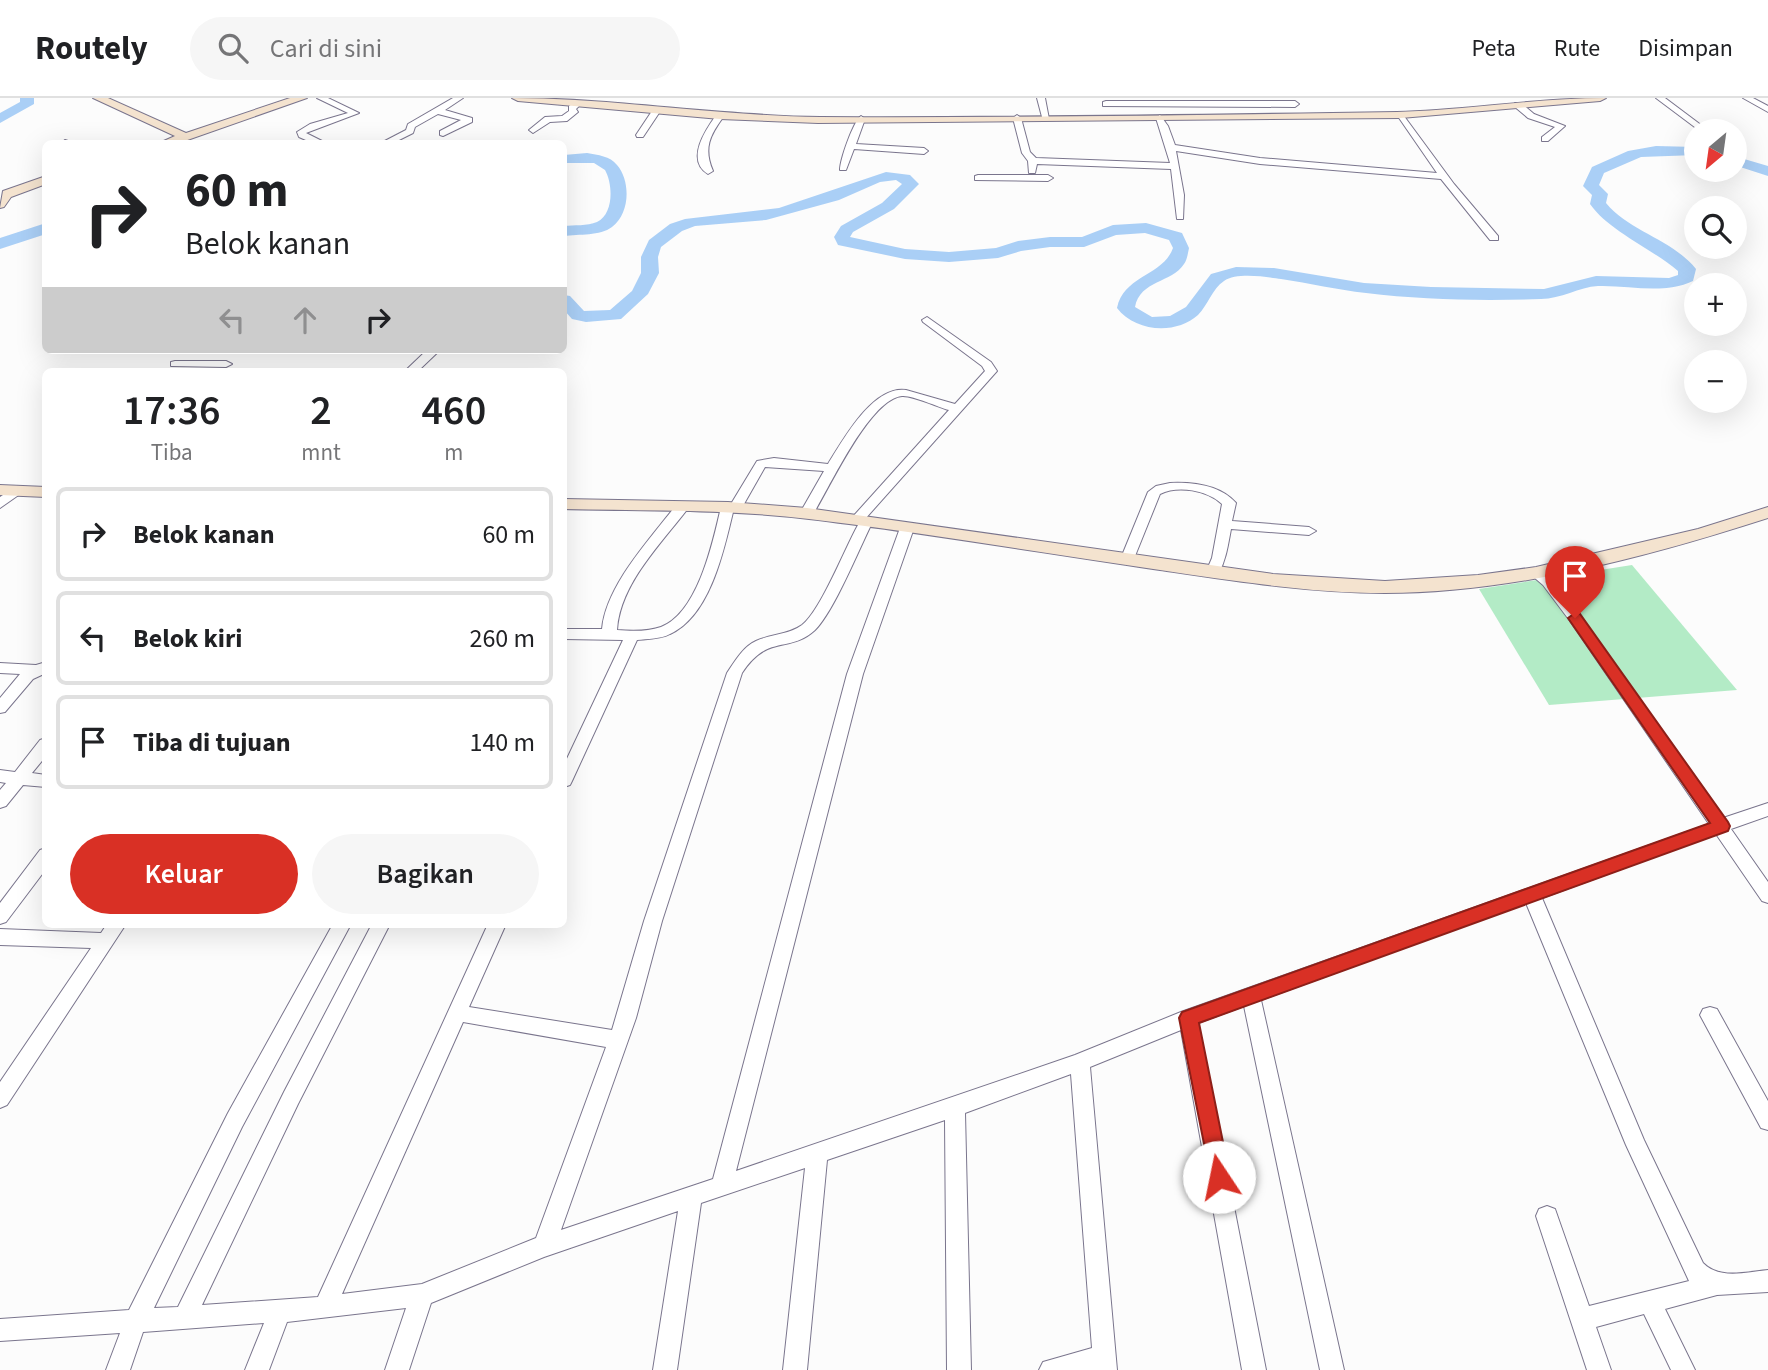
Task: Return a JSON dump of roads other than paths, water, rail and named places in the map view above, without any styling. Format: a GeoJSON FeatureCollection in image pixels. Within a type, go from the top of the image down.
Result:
{"type":"FeatureCollection","features":[{"type":"Feature","properties":{"kind":"street"},"geometry":{"type":"LineString","coordinates":[[99,98],[186,136]]}},
{"type":"Feature","properties":{"kind":"street"},"geometry":{"type":"LineString","coordinates":[[174,140],[302,98]]}},
{"type":"Feature","properties":{"kind":"street"},"geometry":{"type":"LineString","coordinates":[[314,140],[301,132],[355,113],[321,98]]}},
{"type":"Feature","properties":{"kind":"street"},"geometry":{"type":"LineString","coordinates":[[391,140],[410,131],[411,126],[459,98]]}},
{"type":"Feature","properties":{"kind":"street"},"geometry":{"type":"LineString","coordinates":[[518,98],[720,116],[861,119],[1401,115],[1600,98]]}},
{"type":"Feature","properties":{"kind":"street"},"geometry":{"type":"LineString","coordinates":[[1041,98],[1046,117]]}},
{"type":"Feature","properties":{"kind":"street"},"geometry":{"type":"LineString","coordinates":[[1660,98],[1689,119]]}},
{"type":"Feature","properties":{"kind":"street"},"geometry":{"type":"LineString","coordinates":[[1747,98],[1768,109]]}},
{"type":"Feature","properties":{"kind":"street"},"geometry":{"type":"LineString","coordinates":[[1110,118],[1105,101],[1294,101],[1301,117]]}},
{"type":"Feature","properties":{"kind":"street"},"geometry":{"type":"LineString","coordinates":[[1166,101],[1173,118]]}},
{"type":"Feature","properties":{"kind":"street"},"geometry":{"type":"LineString","coordinates":[[1230,101],[1237,117]]}},
{"type":"Feature","properties":{"kind":"street"},"geometry":{"type":"LineString","coordinates":[[533,130],[548,119],[565,119],[574,112],[572,108],[577,104]]}},
{"type":"Feature","properties":{"kind":"street"},"geometry":{"type":"LineString","coordinates":[[1518,105],[1531,116],[1561,126],[1545,139]]}},
{"type":"Feature","properties":{"kind":"street"},"geometry":{"type":"LineString","coordinates":[[640,135],[657,110]]}},
{"type":"Feature","properties":{"kind":"street"},"geometry":{"type":"LineString","coordinates":[[439,111],[468,120],[443,133]]}},
{"type":"Feature","properties":{"kind":"street"},"geometry":{"type":"LineString","coordinates":[[1401,115],[1444,176],[1494,239]]}},
{"type":"Feature","properties":{"kind":"street"},"geometry":{"type":"LineString","coordinates":[[708,171],[701,149],[706,135],[720,116]]}},
{"type":"Feature","properties":{"kind":"street"},"geometry":{"type":"LineString","coordinates":[[1017,118],[1026,153],[1032,161],[1032,177]]}},
{"type":"Feature","properties":{"kind":"street"},"geometry":{"type":"LineString","coordinates":[[1160,118],[1167,130],[1182,203],[1180,217]]}},
{"type":"Feature","properties":{"kind":"street"},"geometry":{"type":"LineString","coordinates":[[842,168],[861,119]]}},
{"type":"Feature","properties":{"kind":"street"},"geometry":{"type":"LineString","coordinates":[[850,146],[924,151]]}},
{"type":"Feature","properties":{"kind":"street"},"geometry":{"type":"LineString","coordinates":[[1170,147],[1260,161],[1444,176]]}},
{"type":"Feature","properties":{"kind":"street"},"geometry":{"type":"LineString","coordinates":[[1032,161],[1173,166]]}},
{"type":"Feature","properties":{"kind":"street"},"geometry":{"type":"LineString","coordinates":[[978,178],[1048,178]]}},
{"type":"Feature","properties":{"kind":"street"},"geometry":{"type":"LineString","coordinates":[[0,204],[7,194],[42,181]]}},
{"type":"Feature","properties":{"kind":"street"},"geometry":{"type":"LineString","coordinates":[[544,1246],[618,1040],[653,921],[735,673],[752,649],[763,642],[793,635],[814,621],[861,522],[990,374],[991,368],[927,320]]}},
{"type":"Feature","properties":{"kind":"street"},"geometry":{"type":"LineString","coordinates":[[171,368],[185,354]]}},
{"type":"Feature","properties":{"kind":"street"},"geometry":{"type":"LineString","coordinates":[[414,368],[430,354]]}},
{"type":"Feature","properties":{"kind":"street"},"geometry":{"type":"LineString","coordinates":[[171,368],[226,364]]}},
{"type":"Feature","properties":{"kind":"street"},"geometry":{"type":"LineString","coordinates":[[807,513],[856,428],[893,394],[902,392],[958,409]]}},
{"type":"Feature","properties":{"kind":"street"},"geometry":{"type":"LineString","coordinates":[[567,634],[632,636],[674,627],[705,585],[715,564],[731,508],[761,464],[774,462],[834,467]]}},
{"type":"Feature","properties":{"kind":"street"},"geometry":{"type":"LineString","coordinates":[[1128,558],[1154,492],[1171,484],[1184,486],[1226,498],[1229,503],[1219,558],[1213,572]]}},
{"type":"Feature","properties":{"kind":"street"},"geometry":{"type":"LineString","coordinates":[[0,504],[7,490],[42,492]]}},
{"type":"Feature","properties":{"kind":"street"},"geometry":{"type":"LineString","coordinates":[[567,504],[731,508],[807,513],[1273,580],[1385,587],[1478,581],[1536,573],[1703,533],[1768,512]]}},
{"type":"Feature","properties":{"kind":"street"},"geometry":{"type":"LineString","coordinates":[[609,634],[608,624],[625,587],[681,507]]}},
{"type":"Feature","properties":{"kind":"street"},"geometry":{"type":"LineString","coordinates":[[1224,524],[1309,531]]}},
{"type":"Feature","properties":{"kind":"street"},"geometry":{"type":"LineString","coordinates":[[722,1184],[855,674],[906,528]]}},
{"type":"Feature","properties":{"kind":"street"},"geometry":{"type":"LineString","coordinates":[[1536,573],[1548,582],[1575,618],[1722,826],[1768,896]]}},
{"type":"Feature","properties":{"kind":"street"},"geometry":{"type":"LineString","coordinates":[[567,775],[632,636]]}},
{"type":"Feature","properties":{"kind":"street"},"geometry":{"type":"LineString","coordinates":[[0,668],[40,668]]}},
{"type":"Feature","properties":{"kind":"street"},"geometry":{"type":"LineString","coordinates":[[0,708],[40,668]]}},
{"type":"Feature","properties":{"kind":"street"},"geometry":{"type":"LineString","coordinates":[[0,802],[42,749]]}},
{"type":"Feature","properties":{"kind":"street"},"geometry":{"type":"LineString","coordinates":[[0,776],[42,781]]}},
{"type":"Feature","properties":{"kind":"street"},"geometry":{"type":"LineString","coordinates":[[0,1330],[325,1308],[422,1295],[544,1246],[955,1107],[1080,1062],[1188,1018],[1768,809]]}},
{"type":"Feature","properties":{"kind":"street"},"geometry":{"type":"LineString","coordinates":[[0,917],[42,860]]}},
{"type":"Feature","properties":{"kind":"street"},"geometry":{"type":"LineString","coordinates":[[1531,893],[1654,1183],[1695,1271],[1702,1281],[1715,1285]]}},
{"type":"Feature","properties":{"kind":"street"},"geometry":{"type":"LineString","coordinates":[[0,1099],[114,928]]}},
{"type":"Feature","properties":{"kind":"street"},"geometry":{"type":"LineString","coordinates":[[118,1370],[136,1320],[235,1120],[340,928]]}},
{"type":"Feature","properties":{"kind":"street"},"geometry":{"type":"LineString","coordinates":[[185,1317],[291,1098],[379,928]]}},
{"type":"Feature","properties":{"kind":"street"},"geometry":{"type":"LineString","coordinates":[[325,1308],[494,928]]}},
{"type":"Feature","properties":{"kind":"street"},"geometry":{"type":"LineString","coordinates":[[0,937],[75,931],[106,941]]}},
{"type":"Feature","properties":{"kind":"street"},"geometry":{"type":"LineString","coordinates":[[1251,996],[1332,1370]]}},
{"type":"Feature","properties":{"kind":"street"},"geometry":{"type":"LineString","coordinates":[[457,1013],[618,1040]]}},
{"type":"Feature","properties":{"kind":"street"},"geometry":{"type":"LineString","coordinates":[[1710,1015],[1768,1121]]}},
{"type":"Feature","properties":{"kind":"street"},"geometry":{"type":"LineString","coordinates":[[1188,1018],[1254,1370]]}},
{"type":"Feature","properties":{"kind":"street"},"geometry":{"type":"LineString","coordinates":[[1051,1370],[1104,1364],[1080,1062]]}},
{"type":"Feature","properties":{"kind":"street"},"geometry":{"type":"LineString","coordinates":[[955,1107],[959,1370]]}},
{"type":"Feature","properties":{"kind":"street"},"geometry":{"type":"LineString","coordinates":[[795,1370],[817,1153]]}},
{"type":"Feature","properties":{"kind":"street"},"geometry":{"type":"LineString","coordinates":[[665,1370],[691,1197]]}},
{"type":"Feature","properties":{"kind":"street"},"geometry":{"type":"LineString","coordinates":[[1546,1216],[1599,1370]]}},
{"type":"Feature","properties":{"kind":"street"},"geometry":{"type":"LineString","coordinates":[[1581,1320],[1715,1285],[1768,1281]]}},
{"type":"Feature","properties":{"kind":"street"},"geometry":{"type":"LineString","coordinates":[[397,1370],[422,1295]]}},
{"type":"Feature","properties":{"kind":"street"},"geometry":{"type":"LineString","coordinates":[[1650,1302],[1683,1370]]}},
{"type":"Feature","properties":{"kind":"street"},"geometry":{"type":"LineString","coordinates":[[257,1370],[280,1310]]}},
{"type":"Feature","properties":{"kind":"waterway"},"geometry":{"type":"LineString","coordinates":[[0,119],[27,104],[27,98]]}},
{"type":"Feature","properties":{"kind":"waterway"},"geometry":{"type":"LineString","coordinates":[[567,303],[578,315],[586,317],[615,315],[639,294],[650,273],[650,252],[663,236],[676,227],[705,219],[781,212],[886,176],[904,178],[911,184],[888,206],[847,229],[842,237],[844,241],[905,254],[949,257],[998,253],[1018,246],[1050,242],[1084,242],[1113,230],[1146,228],[1176,237],[1181,248],[1176,263],[1145,281],[1128,300],[1126,308],[1149,322],[1167,323],[1185,317],[1214,280],[1224,274],[1236,272],[1274,273],[1364,288],[1431,293],[1544,294],[1596,281],[1669,283],[1687,277],[1687,269],[1661,248],[1611,218],[1598,204],[1600,194],[1591,186],[1597,170],[1633,154],[1656,150],[1684,151]]}},
{"type":"Feature","properties":{"kind":"waterway"},"geometry":{"type":"LineString","coordinates":[[567,159],[587,158],[605,162],[616,175],[618,185],[616,208],[607,223],[592,229],[567,231]]}},
{"type":"Feature","properties":{"kind":"waterway"},"geometry":{"type":"LineString","coordinates":[[1747,164],[1768,171]]}},
{"type":"Feature","properties":{"kind":"waterway"},"geometry":{"type":"LineString","coordinates":[[0,244],[42,229]]}}]}
